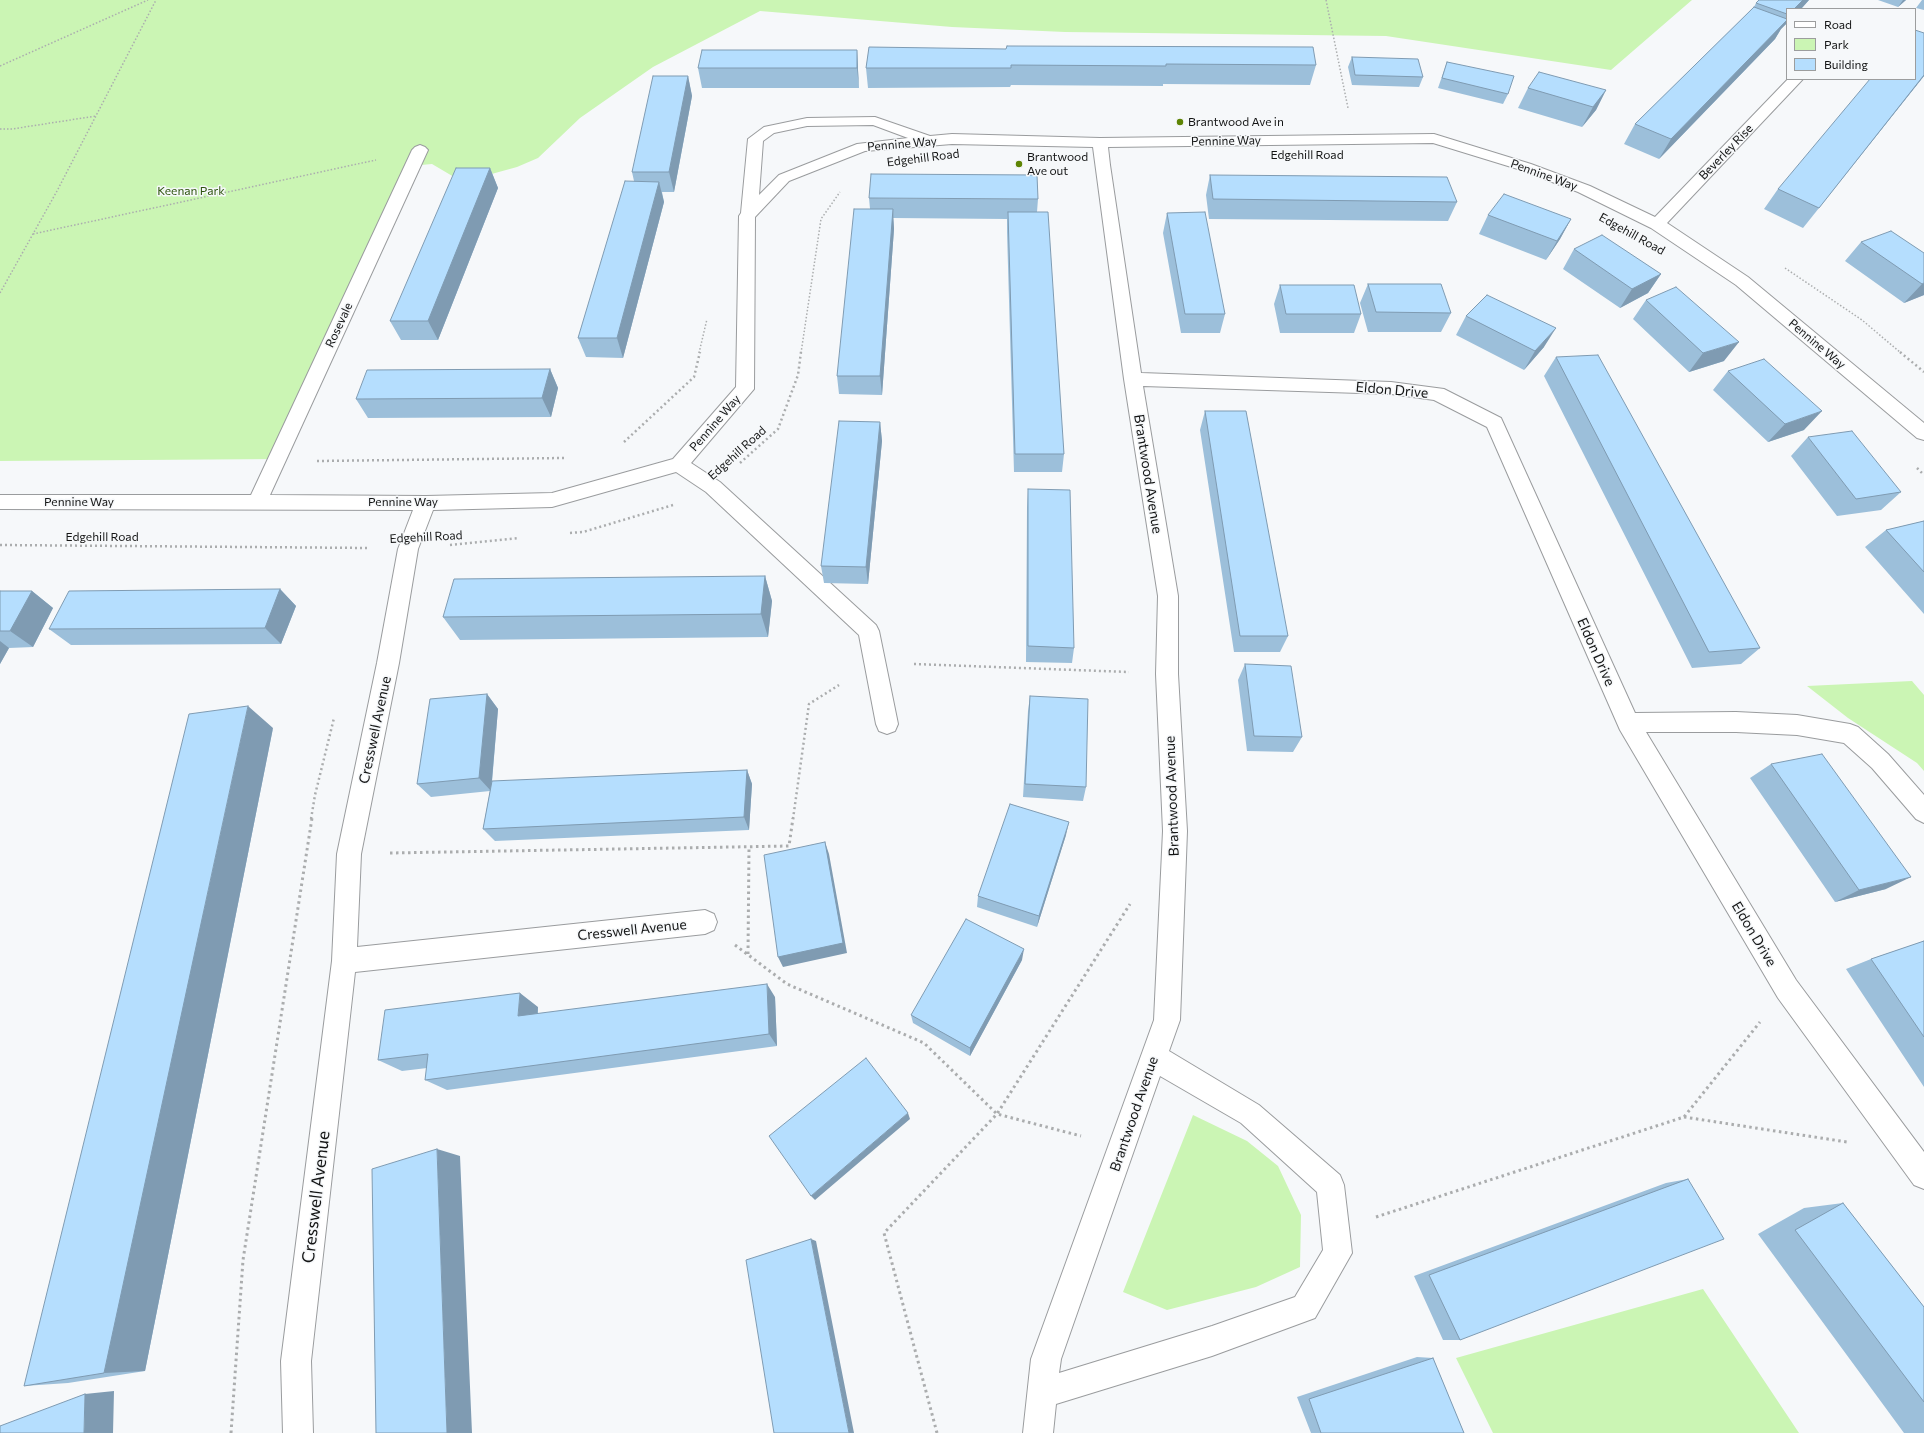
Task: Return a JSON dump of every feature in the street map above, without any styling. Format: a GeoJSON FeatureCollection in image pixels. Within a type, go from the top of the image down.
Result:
{"type":"FeatureCollection","features":[{"type":"Feature","properties":{"kind":"street","name":"Beverley Rise"},"geometry":{"type":"LineString","coordinates":[[1657,224],[1795,80]]}},
{"type":"Feature","properties":{"kind":"street"},"geometry":{"type":"LineString","coordinates":[[749,214],[756,139],[769,130],[807,122],[875,121],[929,141]]}},
{"type":"Feature","properties":{"kind":"street","name":"Pennine Way"},"geometry":{"type":"LineString","coordinates":[[0,502],[258,501],[426,503],[552,500],[679,464],[745,389],[747,216],[784,178],[862,147],[952,139],[1100,142],[1434,138],[1526,167],[1584,189],[1657,224],[1742,281],[1924,433]]}},
{"type":"Feature","properties":{"kind":"street","name":"Brantwood Avenue"},"geometry":{"type":"LineString","coordinates":[[1038,1433],[1046,1360],[1167,1020],[1175,832],[1167,674],[1168,596],[1133,379],[1100,142]]}},
{"type":"Feature","properties":{"kind":"street","name":"Rosevale"},"geometry":{"type":"LineString","coordinates":[[258,501],[420,150]]}},
{"type":"Feature","properties":{"kind":"street","name":"Eldon Drive"},"geometry":{"type":"LineString","coordinates":[[1133,379],[1391,388],[1438,394],[1494,423],[1628,723],[1786,989],[1924,1175]]}},
{"type":"Feature","properties":{"kind":"street"},"geometry":{"type":"LineString","coordinates":[[679,464],[713,487],[869,631],[887,724]]}},
{"type":"Feature","properties":{"kind":"street","name":"Cresswell Avenue"},"geometry":{"type":"LineString","coordinates":[[298,1433],[296,1361],[344,961],[349,854],[388,663],[408,549],[426,503]]}},
{"type":"Feature","properties":{"kind":"street"},"geometry":{"type":"LineString","coordinates":[[1628,723],[1736,722],[1797,725],[1850,734],[1880,760],[1924,812]]}},
{"type":"Feature","properties":{"kind":"street","name":"Cresswell Avenue"},"geometry":{"type":"LineString","coordinates":[[344,961],[704,922]]}},
{"type":"Feature","properties":{"kind":"street"},"geometry":{"type":"LineString","coordinates":[[1043,1394],[1212,1342],[1305,1308],[1338,1253],[1330,1185],[1250,1114],[1154,1057]]}},
{"type":"Feature","properties":{"kind":"path"},"geometry":{"type":"LineString","coordinates":[[0,66],[148,0]]}},
{"type":"Feature","properties":{"kind":"path"},"geometry":{"type":"LineString","coordinates":[[0,292],[96,116],[156,0]]}},
{"type":"Feature","properties":{"kind":"path"},"geometry":{"type":"LineString","coordinates":[[1326,0],[1354,139]]}},
{"type":"Feature","properties":{"kind":"path"},"geometry":{"type":"LineString","coordinates":[[0,129],[12,129],[96,116]]}},
{"type":"Feature","properties":{"kind":"path"},"geometry":{"type":"LineString","coordinates":[[32,234],[420,150]]}},
{"type":"Feature","properties":{"kind":"path","name":"Edgehill Road"},"geometry":{"type":"LineString","coordinates":[[567,534],[583,532],[702,496],[778,429],[798,375],[821,219],[840,191],[847,188]]}},
{"type":"Feature","properties":{"kind":"path"},"geometry":{"type":"LineString","coordinates":[[619,443],[626,441],[694,377],[707,317]]}},
{"type":"Feature","properties":{"kind":"path"},"geometry":{"type":"LineString","coordinates":[[274,466],[324,460],[569,458]]}},
{"type":"Feature","properties":{"kind":"path"},"geometry":{"type":"LineString","coordinates":[[1913,464],[1924,475]]}},
{"type":"Feature","properties":{"kind":"path","name":"Edgehill Road"},"geometry":{"type":"LineString","coordinates":[[0,545],[408,549],[520,538]]}},
{"type":"Feature","properties":{"kind":"path"},"geometry":{"type":"LineString","coordinates":[[305,858],[349,854],[749,848],[789,846],[809,704],[875,662],[1167,674]]}},
{"type":"Feature","properties":{"kind":"path"},"geometry":{"type":"LineString","coordinates":[[231,1433],[243,1260],[315,795],[336,710]]}},
{"type":"Feature","properties":{"kind":"path"},"geometry":{"type":"LineString","coordinates":[[748,954],[749,848]]}},
{"type":"Feature","properties":{"kind":"path"},"geometry":{"type":"LineString","coordinates":[[937,1433],[884,1233],[997,1114],[1135,897]]}},
{"type":"Feature","properties":{"kind":"path"},"geometry":{"type":"LineString","coordinates":[[704,922],[787,984],[924,1043],[997,1114],[1122,1147]]}},
{"type":"Feature","properties":{"kind":"path"},"geometry":{"type":"LineString","coordinates":[[1684,1117],[1786,989]]}},
{"type":"Feature","properties":{"kind":"path"},"geometry":{"type":"LineString","coordinates":[[1335,1230],[1684,1117],[1906,1151]]}},
{"type":"Feature","properties":{"kind":"green space","name":"Keenan Park"},"geometry":{"type":"Polygon","coordinates":[[[0,0],[1692,0],[1611,70],[1386,36],[1065,32],[952,27],[760,11],[653,67],[580,118],[538,158],[517,167],[477,178],[454,177],[432,164],[410,166],[279,459],[0,461],[0,0]]]}},
{"type":"Feature","properties":{"kind":"green space"},"geometry":{"type":"Polygon","coordinates":[[[1912,681],[1924,695],[1924,771],[1917,763],[1848,718],[1807,686],[1912,681]]]}},
{"type":"Feature","properties":{"kind":"green space"},"geometry":{"type":"Polygon","coordinates":[[[1193,1115],[1247,1141],[1278,1166],[1301,1215],[1300,1267],[1256,1287],[1167,1310],[1123,1292],[1193,1115]]]}},
{"type":"Feature","properties":{"kind":"green space"},"geometry":{"type":"Polygon","coordinates":[[[1703,1289],[1799,1433],[1493,1433],[1456,1358],[1703,1289]]]}},
{"type":"Feature","properties":{"kind":"building"},"geometry":{"type":"Polygon","coordinates":[[[1759,0],[1803,0],[1795,8],[1786,8],[1786,14],[1756,3],[1759,0]]]}},
{"type":"Feature","properties":{"kind":"building"},"geometry":{"type":"Polygon","coordinates":[[[1754,7],[1786,19],[1786,21],[1671,139],[1635,124],[1754,7]]]}},
{"type":"Feature","properties":{"kind":"building"},"geometry":{"type":"Polygon","coordinates":[[[1916,30],[1924,33],[1924,75],[1819,208],[1778,189],[1869,80],[1916,80],[1916,30]]]}},
{"type":"Feature","properties":{"kind":"building"},"geometry":{"type":"Polygon","coordinates":[[[1007,46],[1313,47],[1316,65],[1011,65],[1011,68],[866,68],[869,47],[1006,49],[1007,46]]]}},
{"type":"Feature","properties":{"kind":"building"},"geometry":{"type":"Polygon","coordinates":[[[702,50],[857,50],[857,68],[698,68],[702,50]]]}},
{"type":"Feature","properties":{"kind":"building"},"geometry":{"type":"Polygon","coordinates":[[[1352,57],[1418,59],[1423,77],[1355,75],[1352,57]]]}},
{"type":"Feature","properties":{"kind":"building"},"geometry":{"type":"Polygon","coordinates":[[[1447,62],[1514,76],[1508,94],[1442,78],[1447,62]]]}},
{"type":"Feature","properties":{"kind":"building"},"geometry":{"type":"Polygon","coordinates":[[[1539,72],[1606,90],[1593,107],[1528,88],[1539,72]]]}},
{"type":"Feature","properties":{"kind":"building"},"geometry":{"type":"Polygon","coordinates":[[[653,76],[688,76],[669,172],[632,172],[653,76]]]}},
{"type":"Feature","properties":{"kind":"building"},"geometry":{"type":"Polygon","coordinates":[[[456,168],[490,168],[428,321],[390,321],[456,168]]]}},
{"type":"Feature","properties":{"kind":"building"},"geometry":{"type":"Polygon","coordinates":[[[871,174],[1037,175],[1038,199],[869,198],[871,174]]]}},
{"type":"Feature","properties":{"kind":"building"},"geometry":{"type":"Polygon","coordinates":[[[1210,175],[1447,177],[1457,202],[1213,199],[1210,175]]]}},
{"type":"Feature","properties":{"kind":"building"},"geometry":{"type":"Polygon","coordinates":[[[625,181],[659,182],[617,338],[578,338],[625,181]]]}},
{"type":"Feature","properties":{"kind":"building"},"geometry":{"type":"Polygon","coordinates":[[[1504,194],[1571,219],[1557,241],[1488,215],[1504,194]]]}},
{"type":"Feature","properties":{"kind":"building"},"geometry":{"type":"Polygon","coordinates":[[[854,209],[893,209],[880,376],[837,376],[854,209]]]}},
{"type":"Feature","properties":{"kind":"building"},"geometry":{"type":"Polygon","coordinates":[[[1008,212],[1048,212],[1064,454],[1015,454],[1008,212]]]}},
{"type":"Feature","properties":{"kind":"building"},"geometry":{"type":"Polygon","coordinates":[[[1205,212],[1225,314],[1185,314],[1167,213],[1205,212]]]}},
{"type":"Feature","properties":{"kind":"building"},"geometry":{"type":"Polygon","coordinates":[[[1891,231],[1924,253],[1924,283],[1922,284],[1861,242],[1891,231]]]}},
{"type":"Feature","properties":{"kind":"building"},"geometry":{"type":"Polygon","coordinates":[[[1602,235],[1661,274],[1632,289],[1574,249],[1602,235]]]}},
{"type":"Feature","properties":{"kind":"building"},"geometry":{"type":"Polygon","coordinates":[[[1368,284],[1441,284],[1451,313],[1376,312],[1368,284]]]}},
{"type":"Feature","properties":{"kind":"building"},"geometry":{"type":"Polygon","coordinates":[[[1280,285],[1354,285],[1361,314],[1286,314],[1280,285]]]}},
{"type":"Feature","properties":{"kind":"building"},"geometry":{"type":"Polygon","coordinates":[[[1676,287],[1739,342],[1703,353],[1646,300],[1676,287]]]}},
{"type":"Feature","properties":{"kind":"building"},"geometry":{"type":"Polygon","coordinates":[[[1487,295],[1556,328],[1535,351],[1466,316],[1487,295]]]}},
{"type":"Feature","properties":{"kind":"building"},"geometry":{"type":"Polygon","coordinates":[[[1598,355],[1760,648],[1709,652],[1556,357],[1598,355]]]}},
{"type":"Feature","properties":{"kind":"building"},"geometry":{"type":"Polygon","coordinates":[[[1764,359],[1822,411],[1785,424],[1728,371],[1764,359]]]}},
{"type":"Feature","properties":{"kind":"building"},"geometry":{"type":"Polygon","coordinates":[[[550,369],[542,398],[356,399],[367,370],[550,369]]]}},
{"type":"Feature","properties":{"kind":"building"},"geometry":{"type":"Polygon","coordinates":[[[1205,411],[1246,411],[1288,636],[1240,636],[1205,411]]]}},
{"type":"Feature","properties":{"kind":"building"},"geometry":{"type":"Polygon","coordinates":[[[839,421],[880,422],[866,567],[821,566],[839,421]]]}},
{"type":"Feature","properties":{"kind":"building"},"geometry":{"type":"Polygon","coordinates":[[[1852,431],[1901,492],[1856,499],[1808,437],[1852,431]]]}},
{"type":"Feature","properties":{"kind":"building"},"geometry":{"type":"Polygon","coordinates":[[[1028,489],[1070,490],[1074,648],[1028,646],[1028,489]]]}},
{"type":"Feature","properties":{"kind":"building"},"geometry":{"type":"Polygon","coordinates":[[[1924,521],[1924,572],[1886,530],[1924,521]]]}},
{"type":"Feature","properties":{"kind":"building"},"geometry":{"type":"Polygon","coordinates":[[[765,576],[761,614],[443,617],[454,579],[765,576]]]}},
{"type":"Feature","properties":{"kind":"building"},"geometry":{"type":"Polygon","coordinates":[[[280,589],[265,628],[49,629],[69,591],[280,589]]]}},
{"type":"Feature","properties":{"kind":"building"},"geometry":{"type":"Polygon","coordinates":[[[0,591],[32,591],[10,631],[0,631],[0,591]]]}},
{"type":"Feature","properties":{"kind":"building"},"geometry":{"type":"Polygon","coordinates":[[[1245,664],[1291,666],[1302,737],[1254,736],[1245,664]]]}},
{"type":"Feature","properties":{"kind":"building"},"geometry":{"type":"Polygon","coordinates":[[[487,694],[479,778],[417,784],[430,699],[487,694]]]}},
{"type":"Feature","properties":{"kind":"building"},"geometry":{"type":"Polygon","coordinates":[[[1030,696],[1088,699],[1086,787],[1025,784],[1030,696]]]}},
{"type":"Feature","properties":{"kind":"building"},"geometry":{"type":"Polygon","coordinates":[[[248,706],[104,1373],[24,1386],[189,714],[248,706]]]}},
{"type":"Feature","properties":{"kind":"building"},"geometry":{"type":"Polygon","coordinates":[[[1822,754],[1911,877],[1859,890],[1771,764],[1822,754]]]}},
{"type":"Feature","properties":{"kind":"building"},"geometry":{"type":"Polygon","coordinates":[[[747,770],[744,817],[483,829],[492,781],[747,770]]]}},
{"type":"Feature","properties":{"kind":"building"},"geometry":{"type":"Polygon","coordinates":[[[1010,804],[1069,822],[1039,916],[978,896],[1010,804]]]}},
{"type":"Feature","properties":{"kind":"building"},"geometry":{"type":"Polygon","coordinates":[[[825,842],[843,943],[778,957],[764,855],[825,842]]]}},
{"type":"Feature","properties":{"kind":"building"},"geometry":{"type":"Polygon","coordinates":[[[966,919],[1024,949],[970,1048],[911,1015],[966,919]]]}},
{"type":"Feature","properties":{"kind":"building"},"geometry":{"type":"Polygon","coordinates":[[[1924,941],[1924,1037],[1871,959],[1924,941]]]}},
{"type":"Feature","properties":{"kind":"building"},"geometry":{"type":"Polygon","coordinates":[[[767,984],[769,1034],[425,1080],[428,1054],[378,1060],[385,1010],[520,993],[518,1016],[767,984]]]}},
{"type":"Feature","properties":{"kind":"building"},"geometry":{"type":"Polygon","coordinates":[[[866,1058],[908,1113],[811,1196],[769,1136],[866,1058]]]}},
{"type":"Feature","properties":{"kind":"building"},"geometry":{"type":"Polygon","coordinates":[[[437,1149],[447,1433],[376,1433],[372,1169],[437,1149]]]}},
{"type":"Feature","properties":{"kind":"building"},"geometry":{"type":"Polygon","coordinates":[[[1688,1179],[1724,1239],[1460,1340],[1429,1275],[1688,1179]]]}},
{"type":"Feature","properties":{"kind":"building"},"geometry":{"type":"Polygon","coordinates":[[[1843,1203],[1924,1307],[1924,1402],[1795,1230],[1843,1203]]]}},
{"type":"Feature","properties":{"kind":"building"},"geometry":{"type":"Polygon","coordinates":[[[811,1239],[849,1433],[774,1433],[746,1260],[811,1239]]]}},
{"type":"Feature","properties":{"kind":"building"},"geometry":{"type":"Polygon","coordinates":[[[1433,1358],[1464,1433],[1321,1433],[1309,1399],[1433,1358]]]}},
{"type":"Feature","properties":{"kind":"building"},"geometry":{"type":"Polygon","coordinates":[[[85,1394],[84,1433],[0,1433],[0,1426],[85,1394]]]}},
{"type":"Feature","properties":{"kind":"place","name":"Brantwood Ave in"},"geometry":{"type":"Point","coordinates":[1180,122]}},
{"type":"Feature","properties":{"kind":"place","name":"Brantwood Ave out"},"geometry":{"type":"Point","coordinates":[1019,164]}}]}
